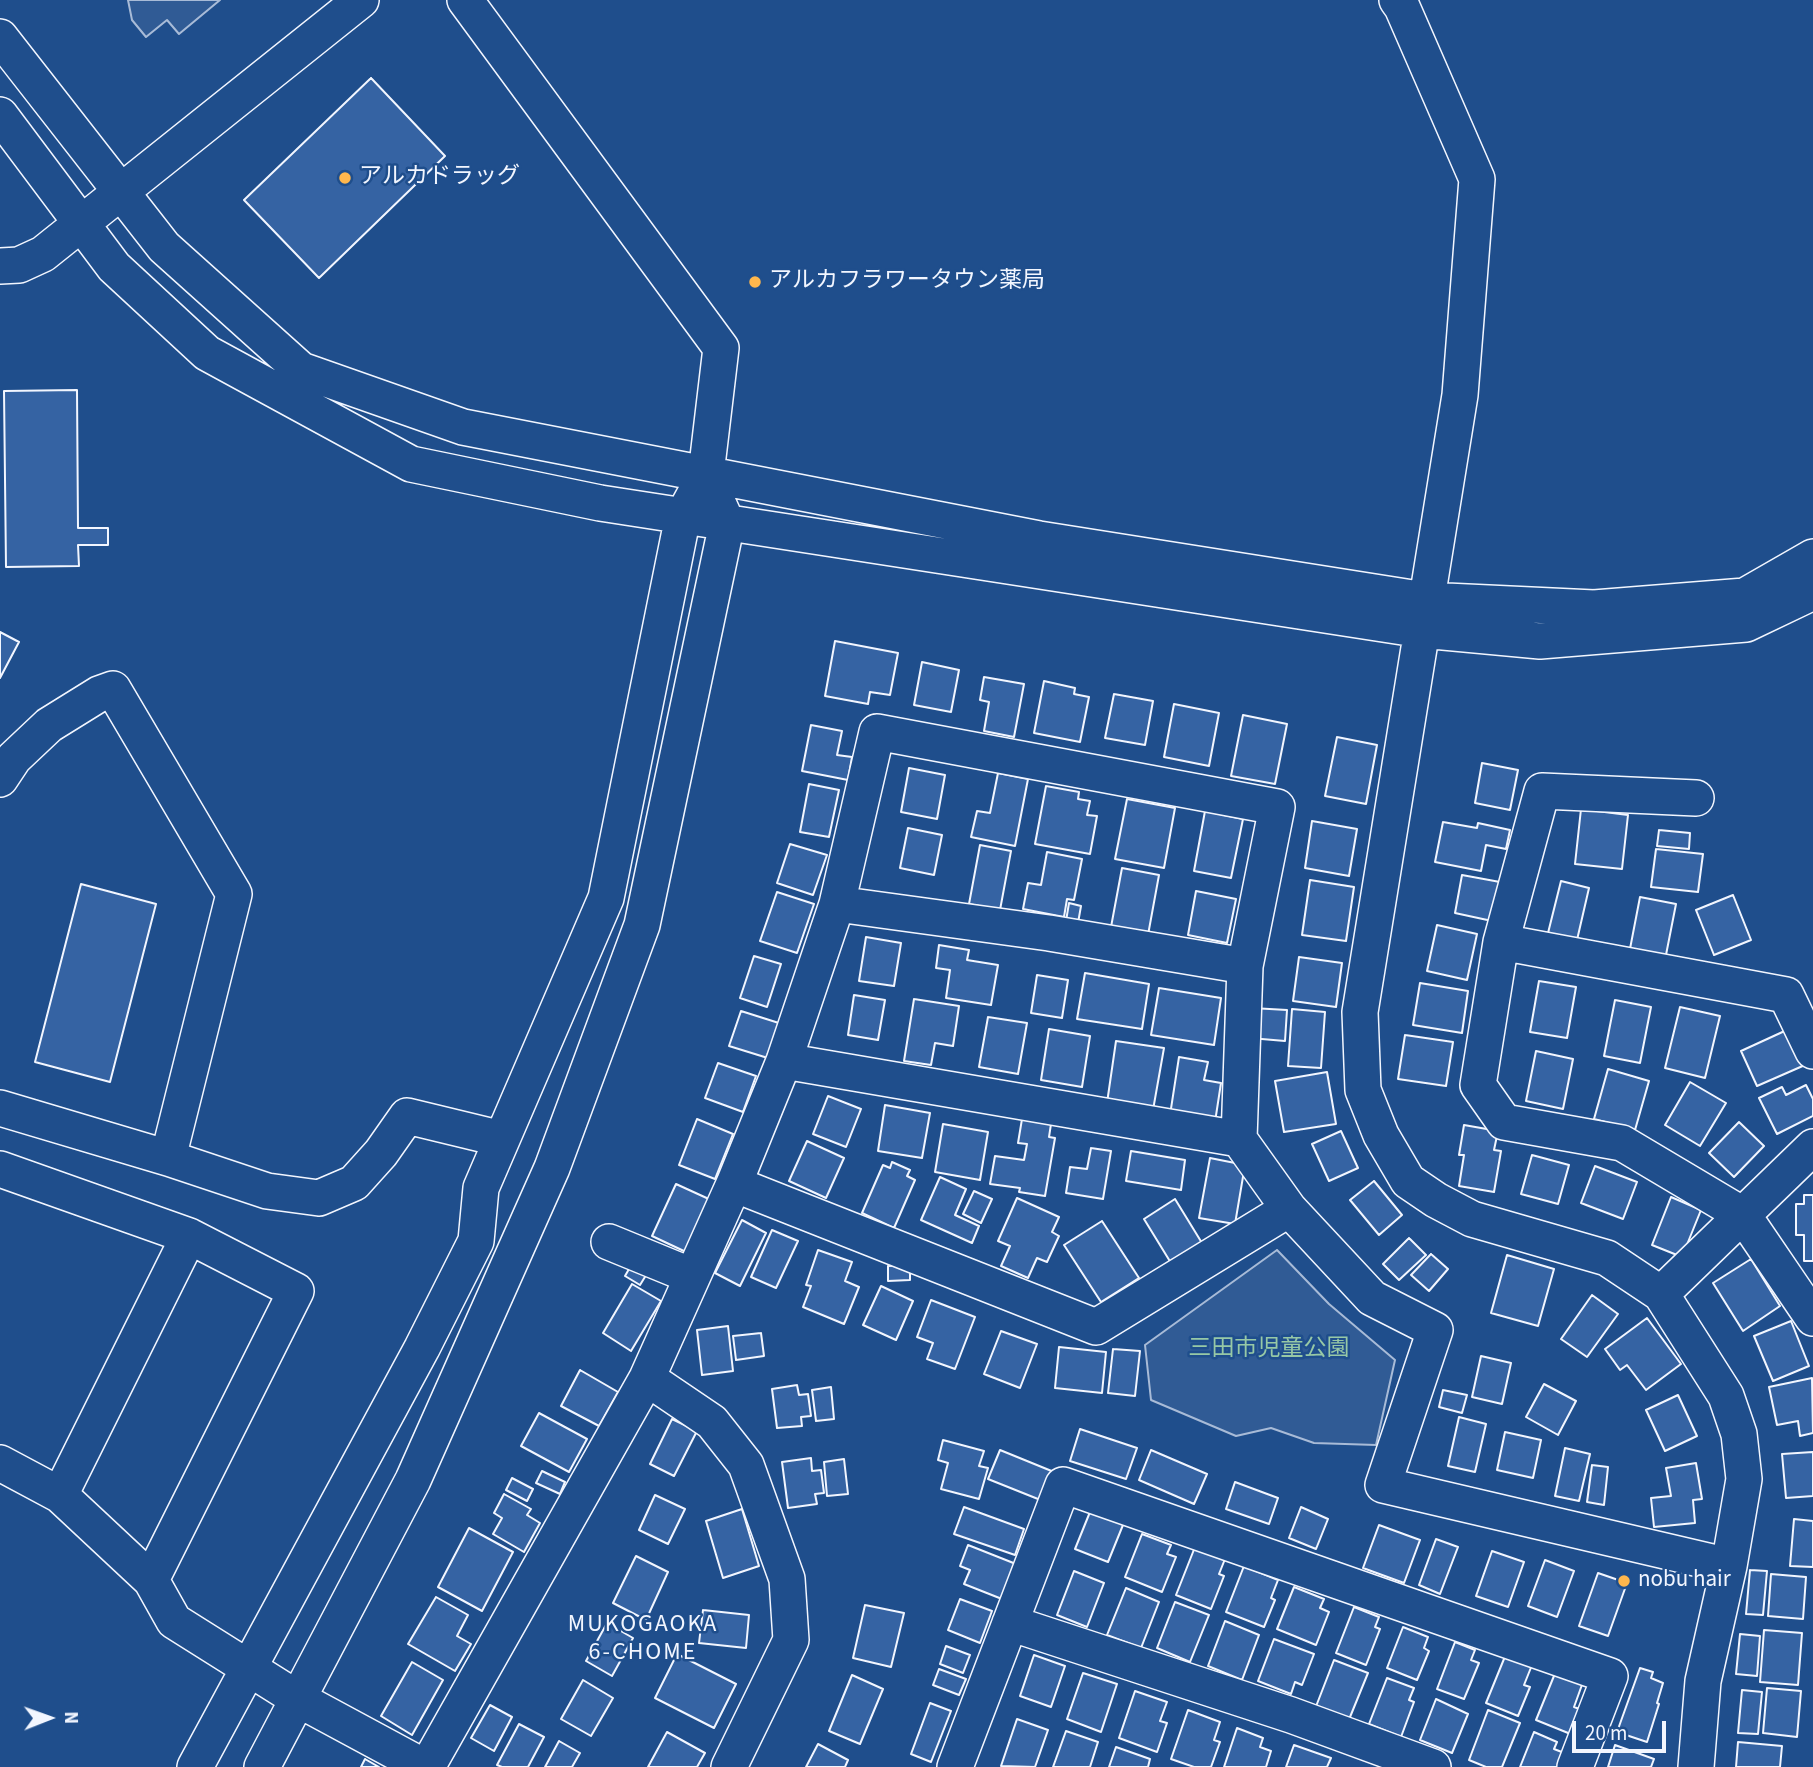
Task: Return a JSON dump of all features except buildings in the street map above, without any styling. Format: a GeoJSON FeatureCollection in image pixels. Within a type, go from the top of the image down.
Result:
{"type":"FeatureCollection","features":[{"type":"Feature","properties":{"kind":"street"},"geometry":{"type":"LineString","coordinates":[[0,266],[19,265],[43,254],[361,0]]}},
{"type":"Feature","properties":{"kind":"street"},"geometry":{"type":"LineString","coordinates":[[195,1767],[422,1348],[476,1241],[481,1188],[606,898],[683,516],[706,474],[721,348],[465,0]]}},
{"type":"Feature","properties":{"kind":"street"},"geometry":{"type":"LineString","coordinates":[[1397,0],[1477,179],[1460,395],[1360,1012],[1363,1090],[1381,1135],[1408,1181],[1472,1219],[1607,1258],[1661,1294],[1726,1395],[1739,1434],[1744,1479],[1729,1566],[1703,1681],[1696,1767]]}},
{"type":"Feature","properties":{"kind":"street"},"geometry":{"type":"LineString","coordinates":[[0,37],[164,247],[301,370],[463,427],[1424,615],[1540,641],[1746,624],[1813,592]]}},
{"type":"Feature","properties":{"kind":"street"},"geometry":{"type":"LineString","coordinates":[[0,115],[114,267],[207,353],[411,464],[600,503],[727,523],[1424,615],[1594,608],[1745,596],[1813,557]]}},
{"type":"Feature","properties":{"kind":"street"},"geometry":{"type":"LineString","coordinates":[[262,1767],[413,1480],[541,1193],[642,925],[727,523],[706,474]]}},
{"type":"Feature","properties":{"kind":"street"},"geometry":{"type":"LineString","coordinates":[[0,779],[14,758],[49,725],[99,694],[113,689],[234,894],[169,1158]]}},
{"type":"Feature","properties":{"kind":"street"},"geometry":{"type":"LineString","coordinates":[[0,1463],[60,1495],[151,1580],[174,1621],[298,1699],[426,1767],[647,1378],[734,1184],[784,1061],[837,904],[877,732],[1277,807],[1245,967],[1239,1139],[1289,1209],[1372,1298],[1435,1331],[1383,1485],[1729,1566]]}},
{"type":"Feature","properties":{"kind":"street"},"geometry":{"type":"LineString","coordinates":[[1696,798],[1542,791],[1501,942],[1478,1085],[1504,1122],[1622,1143],[1743,1215],[1813,1318]]}},
{"type":"Feature","properties":{"kind":"street"},"geometry":{"type":"LineString","coordinates":[[837,904],[1049,933],[1245,967]]}},
{"type":"Feature","properties":{"kind":"street"},"geometry":{"type":"LineString","coordinates":[[1501,942],[1786,995],[1813,1051]]}},
{"type":"Feature","properties":{"kind":"street"},"geometry":{"type":"LineString","coordinates":[[784,1061],[1239,1139]]}},
{"type":"Feature","properties":{"kind":"street"},"geometry":{"type":"LineString","coordinates":[[0,1108],[169,1158],[267,1191],[319,1198],[354,1183],[381,1153],[407,1116],[502,1139]]}},
{"type":"Feature","properties":{"kind":"street"},"geometry":{"type":"LineString","coordinates":[[1661,1294],[1813,1147]]}},
{"type":"Feature","properties":{"kind":"street"},"geometry":{"type":"LineString","coordinates":[[0,1169],[189,1236],[296,1291],[151,1580]]}},
{"type":"Feature","properties":{"kind":"street"},"geometry":{"type":"LineString","coordinates":[[734,1184],[1096,1326],[1289,1209]]}},
{"type":"Feature","properties":{"kind":"street"},"geometry":{"type":"LineString","coordinates":[[60,1495],[189,1236]]}},
{"type":"Feature","properties":{"kind":"street"},"geometry":{"type":"LineString","coordinates":[[610,1242],[692,1276]]}},
{"type":"Feature","properties":{"kind":"street"},"geometry":{"type":"LineString","coordinates":[[647,1378],[712,1422],[747,1465],[787,1579],[791,1640],[729,1767]]}},
{"type":"Feature","properties":{"kind":"street"},"geometry":{"type":"LineString","coordinates":[[956,1767],[1063,1485],[1610,1676],[1576,1767]]}},
{"type":"Feature","properties":{"kind":"street"},"geometry":{"type":"LineString","coordinates":[[1010,1623],[1291,1715],[1433,1767]]}},
{"type":"Feature","properties":{"kind":"shaded area"},"geometry":{"type":"Polygon","coordinates":[[[128,0],[220,0],[179,34],[167,20],[146,37],[132,20],[128,0]]]}},
{"type":"Feature","properties":{"kind":"shaded area","name":"三田市児童公園"},"geometry":{"type":"Polygon","coordinates":[[[1277,1250],[1329,1304],[1395,1360],[1376,1445],[1314,1443],[1271,1428],[1236,1436],[1151,1400],[1145,1345],[1277,1250]]]}},
{"type":"Feature","properties":{"kind":"place","name":"アルカドラッグ"},"geometry":{"type":"Point","coordinates":[345,178]}},
{"type":"Feature","properties":{"kind":"place","name":"アルカフラワータウン薬局"},"geometry":{"type":"Point","coordinates":[755,282]}},
{"type":"Feature","properties":{"kind":"place","name":"nobu hair"},"geometry":{"type":"Point","coordinates":[1624,1581]}},
{"type":"Feature","properties":{"kind":"district","name":"MUKOGAOKA 6-CHOME"},"geometry":{"type":"Point","coordinates":[643,1640]}}]}
